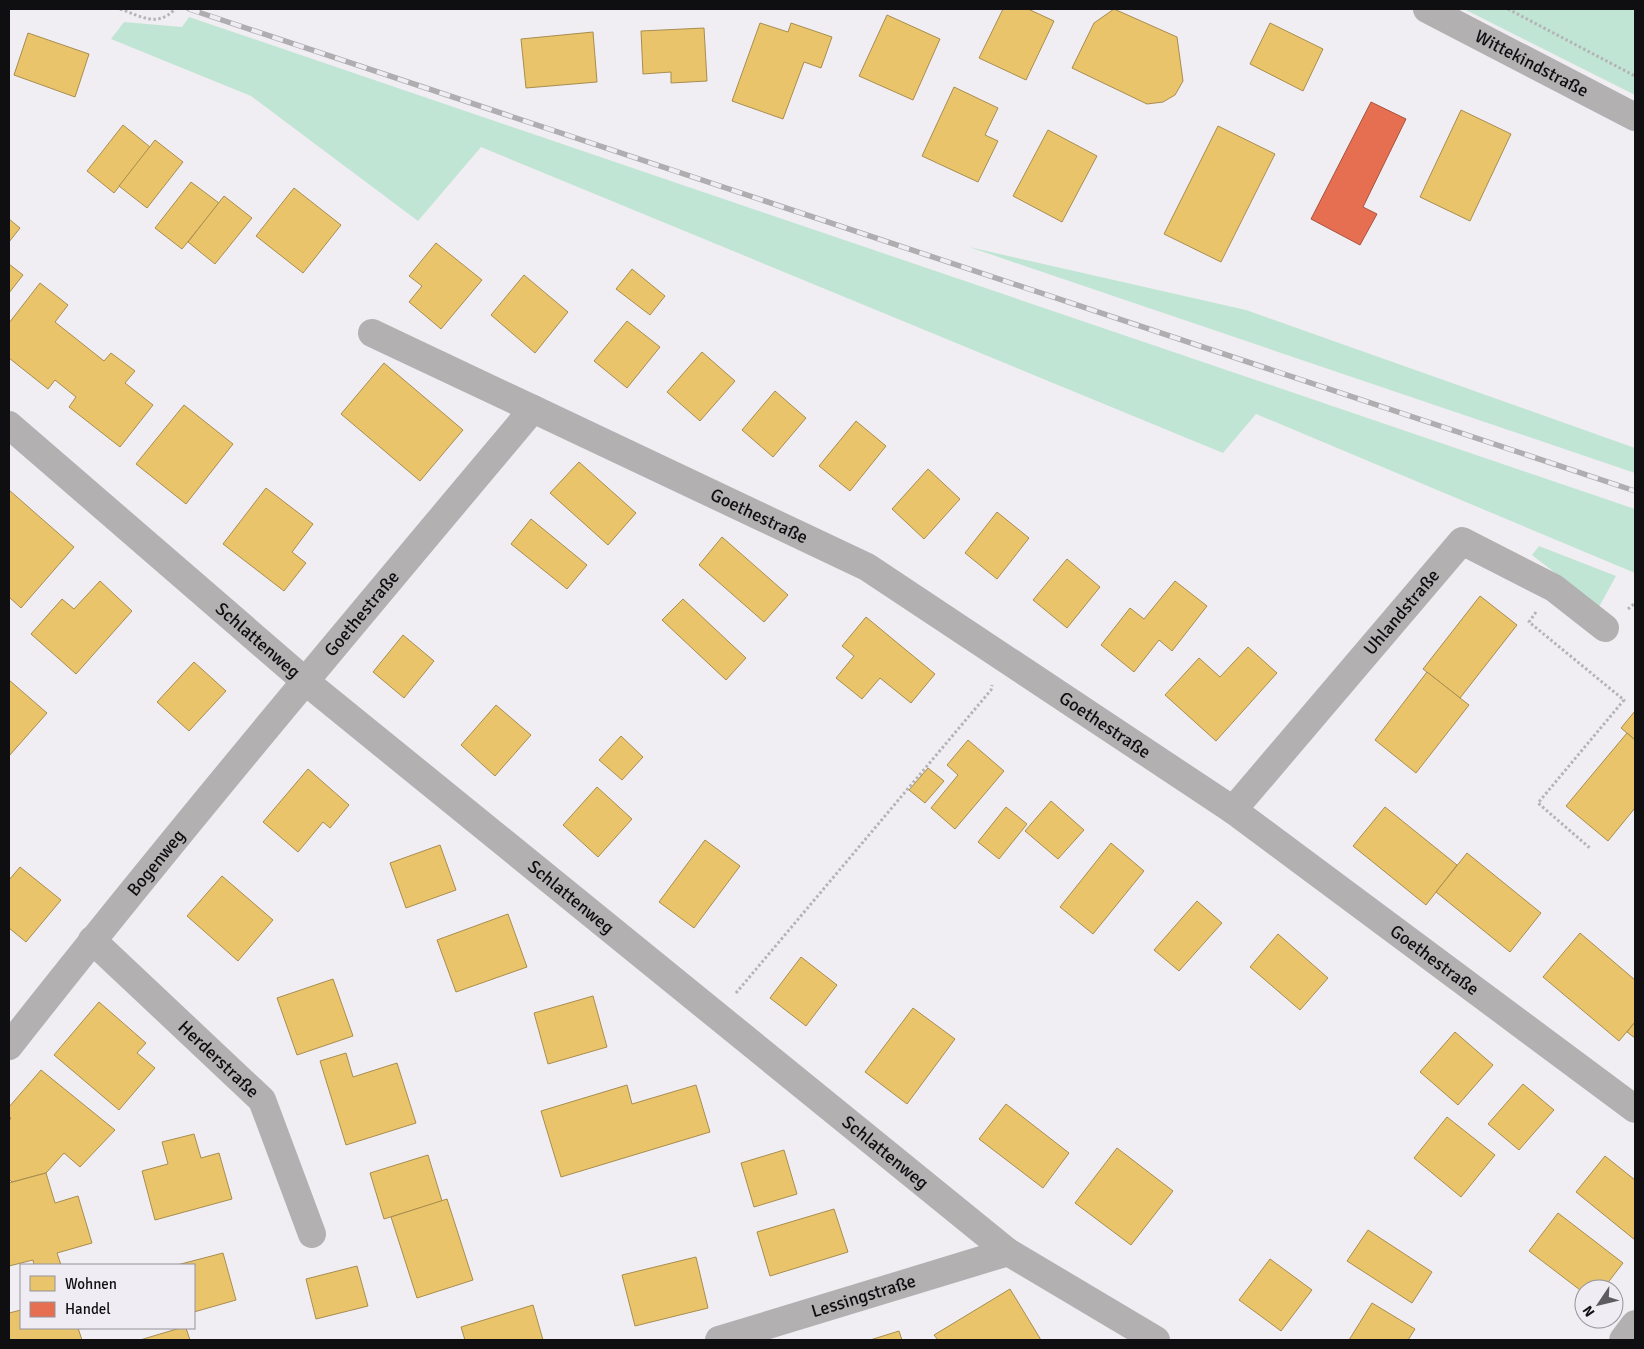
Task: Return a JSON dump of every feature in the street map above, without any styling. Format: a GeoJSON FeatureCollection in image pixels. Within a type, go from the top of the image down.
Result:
{"type":"FeatureCollection","features":[{"type":"Feature","properties":{"kind":"street","name":"Wittekindstraße"},"geometry":{"type":"LineString","coordinates":[[1427,9],[1635,117]]}},
{"type":"Feature","properties":{"kind":"street","name":"Goethestraße"},"geometry":{"type":"LineString","coordinates":[[372,333],[867,567],[1233,810],[1635,1109]]}},
{"type":"Feature","properties":{"kind":"street","name":"Goethestraße"},"geometry":{"type":"LineString","coordinates":[[305,681],[533,409]]}},
{"type":"Feature","properties":{"kind":"street","name":"Schlattenweg"},"geometry":{"type":"LineString","coordinates":[[9,425],[305,681],[1008,1252],[1156,1340]]}},
{"type":"Feature","properties":{"kind":"street","name":"Uhlandstraße"},"geometry":{"type":"LineString","coordinates":[[1233,810],[1462,541],[1554,588],[1604,628]]}},
{"type":"Feature","properties":{"kind":"street","name":"Bogenweg"},"geometry":{"type":"LineString","coordinates":[[9,1046],[92,940],[305,681]]}},
{"type":"Feature","properties":{"kind":"street","name":"Herderstraße"},"geometry":{"type":"LineString","coordinates":[[92,940],[262,1100],[312,1234]]}},
{"type":"Feature","properties":{"kind":"street","name":"Lessingstraße"},"geometry":{"type":"LineString","coordinates":[[719,1340],[1008,1252]]}},
{"type":"Feature","properties":{"kind":"street"},"geometry":{"type":"LineString","coordinates":[[1623,1340],[1635,1324]]}},
{"type":"Feature","properties":{"kind":"path"},"geometry":{"type":"LineString","coordinates":[[120,9],[154,21],[168,16],[174,9]]}},
{"type":"Feature","properties":{"kind":"path"},"geometry":{"type":"LineString","coordinates":[[1508,9],[1635,76]]}},
{"type":"Feature","properties":{"kind":"path"},"geometry":{"type":"LineString","coordinates":[[1554,588],[1529,622],[1624,700],[1538,803],[1591,849]]}},
{"type":"Feature","properties":{"kind":"path"},"geometry":{"type":"LineString","coordinates":[[717,1016],[856,853],[991,690],[1000,656]]}},
{"type":"Feature","properties":{"kind":"green space"},"geometry":{"type":"Polygon","coordinates":[[[1464,9],[1635,9],[1635,95],[1464,9]]]}},
{"type":"Feature","properties":{"kind":"green space"},"geometry":{"type":"Polygon","coordinates":[[[189,17],[1635,509],[1635,573],[1256,414],[1223,453],[481,147],[418,221],[251,96],[111,39],[124,22],[182,27],[189,17]]]}},
{"type":"Feature","properties":{"kind":"green space"},"geometry":{"type":"Polygon","coordinates":[[[969,247],[1246,310],[1635,448],[1635,473],[969,247]]]}},
{"type":"Feature","properties":{"kind":"green space"},"geometry":{"type":"Polygon","coordinates":[[[1539,546],[1616,576],[1599,607],[1532,555],[1539,546]]]}},
{"type":"Feature","properties":{"kind":"building: Wohnen"},"geometry":{"type":"Polygon","coordinates":[[[1003,9],[1028,9],[1054,21],[1026,80],[979,58],[1003,9]]]}},
{"type":"Feature","properties":{"kind":"building: Wohnen"},"geometry":{"type":"Polygon","coordinates":[[[1114,9],[1177,37],[1183,81],[1175,95],[1163,102],[1147,104],[1072,68],[1094,23],[1114,9]]]}},
{"type":"Feature","properties":{"kind":"building: Wohnen"},"geometry":{"type":"Polygon","coordinates":[[[887,15],[940,39],[913,100],[859,76],[887,15]]]}},
{"type":"Feature","properties":{"kind":"building: Wohnen"},"geometry":{"type":"Polygon","coordinates":[[[760,23],[788,32],[791,23],[832,37],[821,68],[804,62],[783,119],[732,101],[760,23]]]}},
{"type":"Feature","properties":{"kind":"building: Wohnen"},"geometry":{"type":"Polygon","coordinates":[[[1270,23],[1323,49],[1303,91],[1250,64],[1270,23]]]}},
{"type":"Feature","properties":{"kind":"building: Wohnen"},"geometry":{"type":"Polygon","coordinates":[[[704,28],[707,81],[671,83],[671,72],[643,74],[641,31],[704,28]]]}},
{"type":"Feature","properties":{"kind":"building: Wohnen"},"geometry":{"type":"Polygon","coordinates":[[[593,32],[597,82],[526,88],[521,39],[593,32]]]}},
{"type":"Feature","properties":{"kind":"building: Wohnen"},"geometry":{"type":"Polygon","coordinates":[[[28,33],[89,54],[75,97],[14,75],[28,33]]]}},
{"type":"Feature","properties":{"kind":"building: Wohnen"},"geometry":{"type":"Polygon","coordinates":[[[954,87],[998,108],[985,135],[998,141],[978,182],[922,156],[954,87]]]}},
{"type":"Feature","properties":{"kind":"building: Wohnen"},"geometry":{"type":"Polygon","coordinates":[[[1461,110],[1511,134],[1470,221],[1420,197],[1461,110]]]}},
{"type":"Feature","properties":{"kind":"building: Wohnen"},"geometry":{"type":"Polygon","coordinates":[[[123,125],[150,147],[114,193],[87,171],[123,125]]]}},
{"type":"Feature","properties":{"kind":"building: Wohnen"},"geometry":{"type":"Polygon","coordinates":[[[1218,126],[1275,154],[1221,262],[1164,234],[1218,126]]]}},
{"type":"Feature","properties":{"kind":"building: Wohnen"},"geometry":{"type":"Polygon","coordinates":[[[1048,130],[1097,156],[1062,222],[1013,196],[1048,130]]]}},
{"type":"Feature","properties":{"kind":"building: Wohnen"},"geometry":{"type":"Polygon","coordinates":[[[155,140],[183,162],[147,208],[119,186],[155,140]]]}},
{"type":"Feature","properties":{"kind":"building: Wohnen"},"geometry":{"type":"Polygon","coordinates":[[[191,182],[219,203],[182,249],[155,228],[191,182]]]}},
{"type":"Feature","properties":{"kind":"building: Wohnen"},"geometry":{"type":"Polygon","coordinates":[[[294,188],[341,225],[303,273],[256,236],[294,188]]]}},
{"type":"Feature","properties":{"kind":"building: Wohnen"},"geometry":{"type":"Polygon","coordinates":[[[224,196],[252,218],[215,264],[188,242],[224,196]]]}},
{"type":"Feature","properties":{"kind":"building: Wohnen"},"geometry":{"type":"Polygon","coordinates":[[[9,219],[20,228],[9,242],[9,219]]]}},
{"type":"Feature","properties":{"kind":"building: Wohnen"},"geometry":{"type":"Polygon","coordinates":[[[436,243],[482,280],[441,329],[409,302],[422,286],[409,276],[436,243]]]}},
{"type":"Feature","properties":{"kind":"building: Wohnen"},"geometry":{"type":"Polygon","coordinates":[[[9,264],[23,275],[9,293],[9,264]]]}},
{"type":"Feature","properties":{"kind":"building: Wohnen"},"geometry":{"type":"Polygon","coordinates":[[[632,269],[665,296],[650,315],[616,289],[632,269]]]}},
{"type":"Feature","properties":{"kind":"building: Wohnen"},"geometry":{"type":"Polygon","coordinates":[[[524,275],[568,312],[535,353],[491,315],[524,275]]]}},
{"type":"Feature","properties":{"kind":"building: Wohnen"},"geometry":{"type":"Polygon","coordinates":[[[40,283],[68,305],[55,322],[104,361],[111,353],[135,371],[125,383],[153,405],[120,447],[69,407],[76,397],[55,380],[48,389],[9,358],[9,323],[40,283]]]}},
{"type":"Feature","properties":{"kind":"building: Wohnen"},"geometry":{"type":"Polygon","coordinates":[[[627,321],[660,347],[627,388],[594,361],[627,321]]]}},
{"type":"Feature","properties":{"kind":"building: Wohnen"},"geometry":{"type":"Polygon","coordinates":[[[702,352],[735,381],[700,421],[667,392],[702,352]]]}},
{"type":"Feature","properties":{"kind":"building: Wohnen"},"geometry":{"type":"Polygon","coordinates":[[[384,363],[463,430],[420,481],[341,414],[384,363]]]}},
{"type":"Feature","properties":{"kind":"building: Wohnen"},"geometry":{"type":"Polygon","coordinates":[[[775,391],[806,418],[773,457],[742,430],[775,391]]]}},
{"type":"Feature","properties":{"kind":"building: Wohnen"},"geometry":{"type":"Polygon","coordinates":[[[184,405],[233,444],[186,504],[136,464],[184,405]]]}},
{"type":"Feature","properties":{"kind":"building: Wohnen"},"geometry":{"type":"Polygon","coordinates":[[[856,421],[886,446],[850,491],[819,466],[856,421]]]}},
{"type":"Feature","properties":{"kind":"building: Wohnen"},"geometry":{"type":"Polygon","coordinates":[[[579,462],[636,513],[608,545],[550,493],[579,462]]]}},
{"type":"Feature","properties":{"kind":"building: Wohnen"},"geometry":{"type":"Polygon","coordinates":[[[928,469],[960,499],[924,539],[892,509],[928,469]]]}},
{"type":"Feature","properties":{"kind":"building: Wohnen"},"geometry":{"type":"Polygon","coordinates":[[[266,488],[313,524],[292,552],[306,563],[284,591],[223,544],[266,488]]]}},
{"type":"Feature","properties":{"kind":"building: Wohnen"},"geometry":{"type":"Polygon","coordinates":[[[9,490],[74,547],[21,608],[9,597],[9,490]]]}},
{"type":"Feature","properties":{"kind":"building: Wohnen"},"geometry":{"type":"Polygon","coordinates":[[[997,512],[1029,538],[997,579],[965,553],[997,512]]]}},
{"type":"Feature","properties":{"kind":"building: Wohnen"},"geometry":{"type":"Polygon","coordinates":[[[531,519],[587,565],[567,589],[511,544],[531,519]]]}},
{"type":"Feature","properties":{"kind":"building: Wohnen"},"geometry":{"type":"Polygon","coordinates":[[[722,537],[788,595],[764,622],[699,565],[722,537]]]}},
{"type":"Feature","properties":{"kind":"building: Wohnen"},"geometry":{"type":"Polygon","coordinates":[[[1067,559],[1100,587],[1067,628],[1033,600],[1067,559]]]}},
{"type":"Feature","properties":{"kind":"building: Wohnen"},"geometry":{"type":"Polygon","coordinates":[[[100,581],[132,611],[76,674],[31,634],[62,599],[74,609],[100,581]]]}},
{"type":"Feature","properties":{"kind":"building: Wohnen"},"geometry":{"type":"Polygon","coordinates":[[[1175,581],[1207,606],[1172,651],[1159,640],[1134,672],[1101,645],[1130,608],[1144,619],[1175,581]]]}},
{"type":"Feature","properties":{"kind":"building: Wohnen"},"geometry":{"type":"Polygon","coordinates":[[[1480,596],[1517,625],[1460,698],[1423,669],[1480,596]]]}},
{"type":"Feature","properties":{"kind":"building: Wohnen"},"geometry":{"type":"Polygon","coordinates":[[[683,599],[746,658],[726,680],[662,620],[683,599]]]}},
{"type":"Feature","properties":{"kind":"building: Wohnen"},"geometry":{"type":"Polygon","coordinates":[[[866,617],[935,674],[911,703],[880,678],[862,699],[836,678],[854,656],[842,646],[866,617]]]}},
{"type":"Feature","properties":{"kind":"building: Wohnen"},"geometry":{"type":"Polygon","coordinates":[[[403,635],[434,661],[404,698],[373,672],[403,635]]]}},
{"type":"Feature","properties":{"kind":"building: Wohnen"},"geometry":{"type":"Polygon","coordinates":[[[1248,647],[1277,673],[1216,741],[1165,695],[1199,658],[1220,677],[1248,647]]]}},
{"type":"Feature","properties":{"kind":"building: Wohnen"},"geometry":{"type":"Polygon","coordinates":[[[194,662],[226,691],[189,731],[157,702],[194,662]]]}},
{"type":"Feature","properties":{"kind":"building: Wohnen"},"geometry":{"type":"Polygon","coordinates":[[[1427,672],[1469,705],[1416,773],[1375,740],[1427,672]]]}},
{"type":"Feature","properties":{"kind":"building: Wohnen"},"geometry":{"type":"Polygon","coordinates":[[[9,680],[47,713],[9,756],[9,680]]]}},
{"type":"Feature","properties":{"kind":"building: Wohnen"},"geometry":{"type":"Polygon","coordinates":[[[496,705],[531,735],[495,776],[461,745],[496,705]]]}},
{"type":"Feature","properties":{"kind":"building: Wohnen"},"geometry":{"type":"Polygon","coordinates":[[[1635,711],[1635,740],[1621,728],[1635,711]]]}},
{"type":"Feature","properties":{"kind":"building: Wohnen"},"geometry":{"type":"Polygon","coordinates":[[[1627,733],[1635,740],[1635,808],[1608,841],[1566,806],[1627,733]]]}},
{"type":"Feature","properties":{"kind":"building: Wohnen"},"geometry":{"type":"Polygon","coordinates":[[[621,736],[643,757],[622,780],[599,760],[621,736]]]}},
{"type":"Feature","properties":{"kind":"building: Wohnen"},"geometry":{"type":"Polygon","coordinates":[[[968,740],[1004,771],[955,829],[931,808],[958,775],[947,765],[968,740]]]}},
{"type":"Feature","properties":{"kind":"building: Wohnen"},"geometry":{"type":"Polygon","coordinates":[[[928,768],[944,781],[925,803],[909,790],[928,768]]]}},
{"type":"Feature","properties":{"kind":"building: Wohnen"},"geometry":{"type":"Polygon","coordinates":[[[308,769],[349,805],[330,828],[323,822],[298,852],[263,822],[308,769]]]}},
{"type":"Feature","properties":{"kind":"building: Wohnen"},"geometry":{"type":"Polygon","coordinates":[[[597,787],[632,819],[598,857],[563,825],[597,787]]]}},
{"type":"Feature","properties":{"kind":"building: Wohnen"},"geometry":{"type":"Polygon","coordinates":[[[1051,801],[1084,830],[1058,859],[1025,831],[1051,801]]]}},
{"type":"Feature","properties":{"kind":"building: Wohnen"},"geometry":{"type":"Polygon","coordinates":[[[1006,807],[1027,824],[999,859],[978,842],[1006,807]]]}},
{"type":"Feature","properties":{"kind":"building: Wohnen"},"geometry":{"type":"Polygon","coordinates":[[[1385,807],[1457,865],[1426,905],[1353,846],[1385,807]]]}},
{"type":"Feature","properties":{"kind":"building: Wohnen"},"geometry":{"type":"Polygon","coordinates":[[[705,840],[740,866],[694,928],[659,902],[705,840]]]}},
{"type":"Feature","properties":{"kind":"building: Wohnen"},"geometry":{"type":"Polygon","coordinates":[[[1111,843],[1144,871],[1093,934],[1060,907],[1111,843]]]}},
{"type":"Feature","properties":{"kind":"building: Wohnen"},"geometry":{"type":"Polygon","coordinates":[[[440,845],[456,890],[406,908],[390,863],[440,845]]]}},
{"type":"Feature","properties":{"kind":"building: Wohnen"},"geometry":{"type":"Polygon","coordinates":[[[1467,853],[1541,913],[1510,952],[1436,892],[1467,853]]]}},
{"type":"Feature","properties":{"kind":"building: Wohnen"},"geometry":{"type":"Polygon","coordinates":[[[20,867],[61,900],[26,942],[9,928],[9,880],[20,867]]]}},
{"type":"Feature","properties":{"kind":"building: Wohnen"},"geometry":{"type":"Polygon","coordinates":[[[222,876],[273,920],[238,961],[187,916],[222,876]]]}},
{"type":"Feature","properties":{"kind":"building: Wohnen"},"geometry":{"type":"Polygon","coordinates":[[[1197,901],[1222,923],[1179,971],[1154,950],[1197,901]]]}},
{"type":"Feature","properties":{"kind":"building: Wohnen"},"geometry":{"type":"Polygon","coordinates":[[[508,914],[527,967],[456,992],[437,940],[508,914]]]}},
{"type":"Feature","properties":{"kind":"building: Wohnen"},"geometry":{"type":"Polygon","coordinates":[[[1580,933],[1635,980],[1635,1022],[1619,1041],[1543,977],[1580,933]]]}},
{"type":"Feature","properties":{"kind":"building: Wohnen"},"geometry":{"type":"Polygon","coordinates":[[[1278,934],[1328,978],[1300,1010],[1250,967],[1278,934]]]}},
{"type":"Feature","properties":{"kind":"building: Wohnen"},"geometry":{"type":"Polygon","coordinates":[[[801,957],[837,985],[806,1026],[770,998],[801,957]]]}},
{"type":"Feature","properties":{"kind":"building: Wohnen"},"geometry":{"type":"Polygon","coordinates":[[[333,979],[353,1036],[297,1055],[277,998],[333,979]]]}},
{"type":"Feature","properties":{"kind":"building: Wohnen"},"geometry":{"type":"Polygon","coordinates":[[[593,996],[607,1047],[548,1064],[534,1013],[593,996]]]}},
{"type":"Feature","properties":{"kind":"building: Wohnen"},"geometry":{"type":"Polygon","coordinates":[[[99,1002],[146,1043],[137,1053],[155,1068],[119,1110],[54,1055],[99,1002]]]}},
{"type":"Feature","properties":{"kind":"building: Wohnen"},"geometry":{"type":"Polygon","coordinates":[[[913,1008],[955,1039],[907,1104],[865,1072],[913,1008]]]}},
{"type":"Feature","properties":{"kind":"building: Wohnen"},"geometry":{"type":"Polygon","coordinates":[[[1635,1022],[1635,1038],[1627,1032],[1635,1022]]]}},
{"type":"Feature","properties":{"kind":"building: Wohnen"},"geometry":{"type":"Polygon","coordinates":[[[1455,1032],[1493,1065],[1458,1105],[1420,1072],[1455,1032]]]}},
{"type":"Feature","properties":{"kind":"building: Wohnen"},"geometry":{"type":"Polygon","coordinates":[[[346,1053],[353,1077],[397,1063],[416,1123],[346,1145],[320,1061],[346,1053]]]}},
{"type":"Feature","properties":{"kind":"building: Wohnen"},"geometry":{"type":"Polygon","coordinates":[[[41,1070],[115,1130],[80,1167],[64,1153],[46,1173],[12,1182],[9,1179],[9,1121],[11,1118],[9,1116],[9,1107],[41,1070]]]}},
{"type":"Feature","properties":{"kind":"building: Wohnen"},"geometry":{"type":"Polygon","coordinates":[[[1523,1084],[1554,1110],[1519,1150],[1488,1124],[1523,1084]]]}},
{"type":"Feature","properties":{"kind":"building: Wohnen"},"geometry":{"type":"Polygon","coordinates":[[[627,1085],[632,1104],[696,1085],[710,1132],[561,1177],[541,1111],[627,1085]]]}},
{"type":"Feature","properties":{"kind":"building: Wohnen"},"geometry":{"type":"Polygon","coordinates":[[[1006,1104],[1069,1153],[1043,1188],[979,1139],[1006,1104]]]}},
{"type":"Feature","properties":{"kind":"building: Wohnen"},"geometry":{"type":"Polygon","coordinates":[[[1447,1117],[1495,1155],[1461,1197],[1414,1158],[1447,1117]]]}},
{"type":"Feature","properties":{"kind":"building: Wohnen"},"geometry":{"type":"Polygon","coordinates":[[[194,1134],[201,1158],[219,1153],[232,1199],[155,1220],[142,1171],[168,1164],[162,1142],[194,1134]]]}},
{"type":"Feature","properties":{"kind":"building: Wohnen"},"geometry":{"type":"Polygon","coordinates":[[[1117,1148],[1173,1191],[1131,1245],[1075,1203],[1117,1148]]]}},
{"type":"Feature","properties":{"kind":"building: Wohnen"},"geometry":{"type":"Polygon","coordinates":[[[784,1150],[797,1194],[754,1207],[741,1163],[784,1150]]]}},
{"type":"Feature","properties":{"kind":"building: Wohnen"},"geometry":{"type":"Polygon","coordinates":[[[428,1155],[442,1201],[384,1219],[370,1173],[428,1155]]]}},
{"type":"Feature","properties":{"kind":"building: Wohnen"},"geometry":{"type":"Polygon","coordinates":[[[1605,1156],[1635,1180],[1635,1240],[1576,1192],[1605,1156]]]}},
{"type":"Feature","properties":{"kind":"building: Wohnen"},"geometry":{"type":"Polygon","coordinates":[[[46,1173],[55,1203],[78,1196],[92,1243],[57,1253],[61,1264],[34,1264],[33,1260],[9,1266],[9,1183],[46,1173]]]}},
{"type":"Feature","properties":{"kind":"building: Wohnen"},"geometry":{"type":"Polygon","coordinates":[[[447,1199],[473,1280],[417,1298],[391,1217],[447,1199]]]}},
{"type":"Feature","properties":{"kind":"building: Wohnen"},"geometry":{"type":"Polygon","coordinates":[[[834,1209],[848,1252],[770,1276],[757,1232],[834,1209]]]}},
{"type":"Feature","properties":{"kind":"building: Wohnen"},"geometry":{"type":"Polygon","coordinates":[[[1558,1213],[1623,1263],[1611,1279],[1574,1279],[1574,1285],[1529,1251],[1558,1213]]]}},
{"type":"Feature","properties":{"kind":"building: Wohnen"},"geometry":{"type":"Polygon","coordinates":[[[1368,1230],[1432,1272],[1412,1303],[1347,1261],[1368,1230]]]}},
{"type":"Feature","properties":{"kind":"building: Wohnen"},"geometry":{"type":"Polygon","coordinates":[[[223,1253],[236,1300],[195,1312],[195,1264],[181,1264],[223,1253]]]}},
{"type":"Feature","properties":{"kind":"building: Wohnen"},"geometry":{"type":"Polygon","coordinates":[[[696,1257],[708,1308],[635,1326],[622,1275],[696,1257]]]}},
{"type":"Feature","properties":{"kind":"building: Wohnen"},"geometry":{"type":"Polygon","coordinates":[[[1270,1259],[1312,1290],[1281,1331],[1239,1300],[1270,1259]]]}},
{"type":"Feature","properties":{"kind":"building: Wohnen"},"geometry":{"type":"Polygon","coordinates":[[[357,1266],[368,1306],[316,1319],[306,1279],[357,1266]]]}},
{"type":"Feature","properties":{"kind":"building: Wohnen"},"geometry":{"type":"Polygon","coordinates":[[[1010,1289],[1041,1340],[938,1340],[934,1335],[1010,1289]]]}},
{"type":"Feature","properties":{"kind":"building: Wohnen"},"geometry":{"type":"Polygon","coordinates":[[[1372,1303],[1415,1329],[1408,1340],[1349,1340],[1372,1303]]]}},
{"type":"Feature","properties":{"kind":"building: Wohnen"},"geometry":{"type":"Polygon","coordinates":[[[533,1305],[543,1340],[465,1340],[461,1327],[533,1305]]]}},
{"type":"Feature","properties":{"kind":"building: Wohnen"},"geometry":{"type":"Polygon","coordinates":[[[20,1310],[20,1329],[78,1329],[82,1340],[9,1340],[9,1313],[20,1310]]]}},
{"type":"Feature","properties":{"kind":"building: Wohnen"},"geometry":{"type":"Polygon","coordinates":[[[177,1329],[186,1329],[190,1340],[140,1340],[177,1329]]]}},
{"type":"Feature","properties":{"kind":"building: Wohnen"},"geometry":{"type":"Polygon","coordinates":[[[899,1331],[902,1340],[870,1340],[899,1331]]]}},
{"type":"Feature","properties":{"kind":"building: Handel"},"geometry":{"type":"Polygon","coordinates":[[[1371,102],[1406,119],[1363,207],[1377,214],[1360,245],[1311,219],[1371,102]]]}},
{"type":"Feature","properties":{"kind":"railway"},"geometry":{"type":"LineString","coordinates":[[189,9],[1635,491]]}}]}
